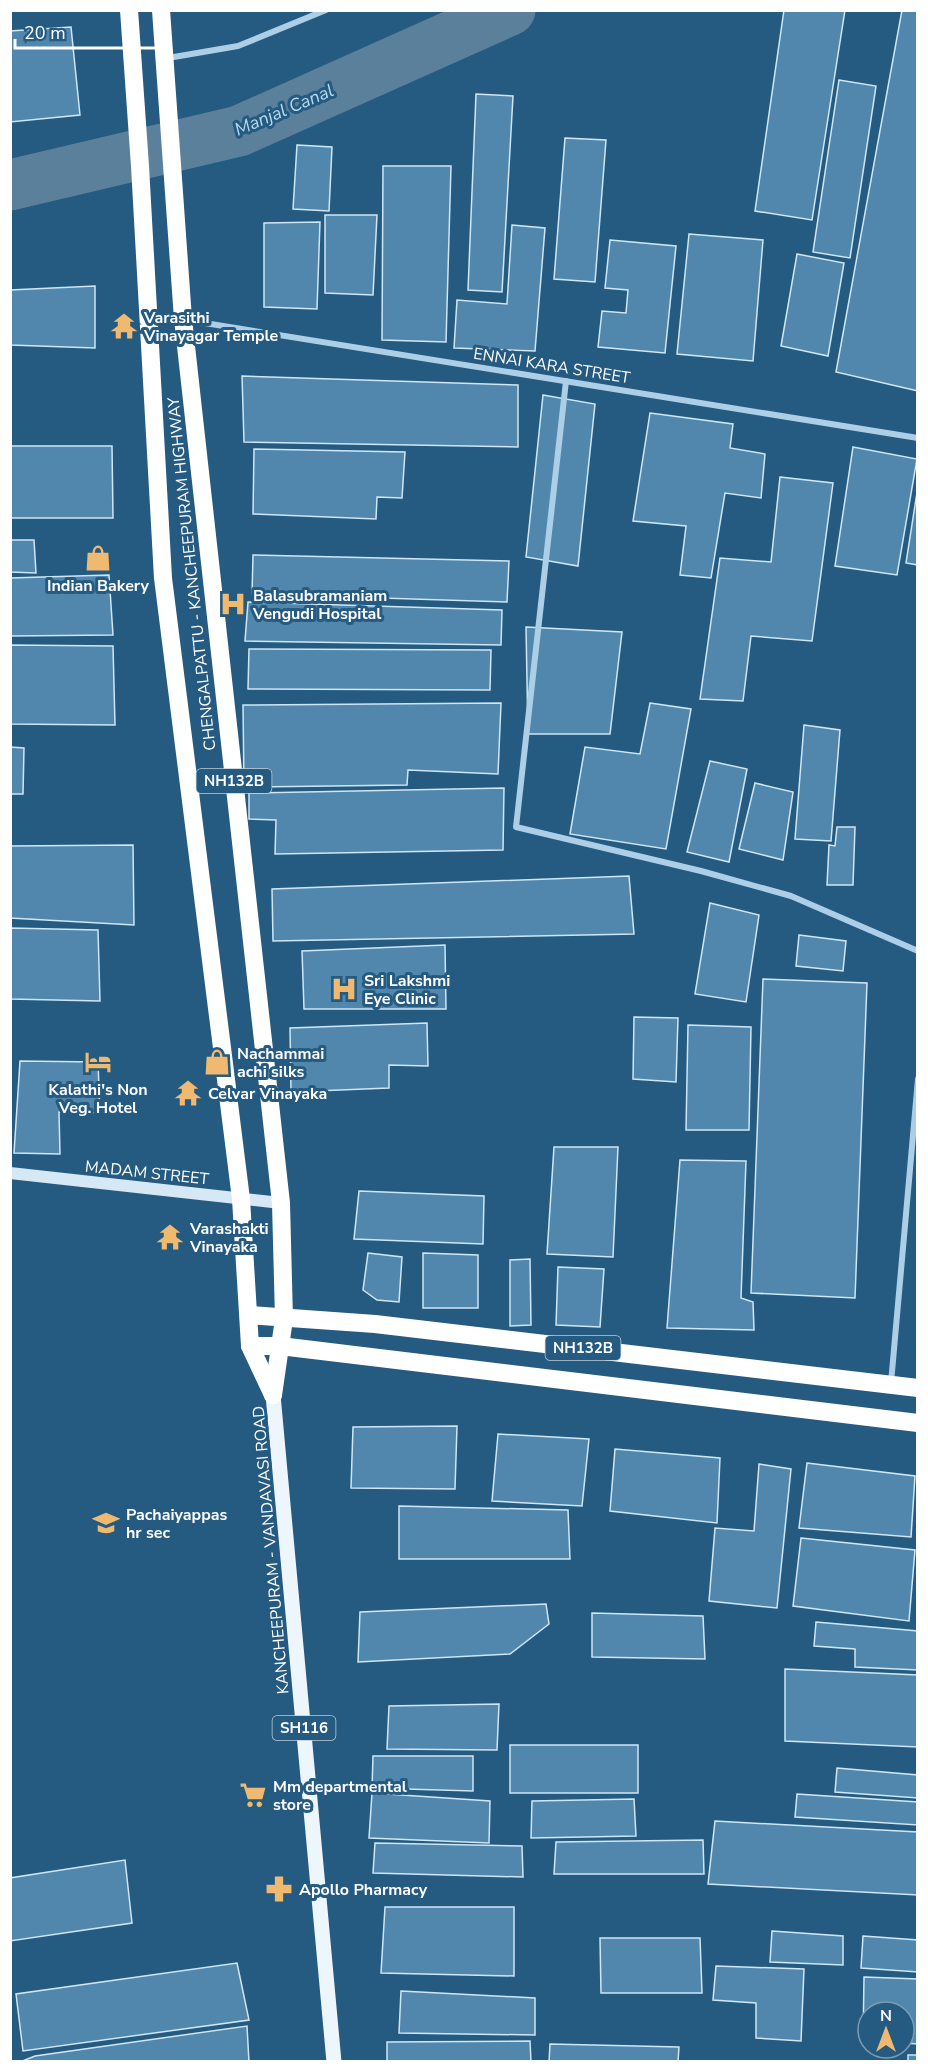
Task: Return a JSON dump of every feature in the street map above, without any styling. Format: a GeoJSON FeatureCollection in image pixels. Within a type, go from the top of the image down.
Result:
{"type":"FeatureCollection","features":[{"type":"Feature","properties":{"kind":"highway"},"geometry":{"type":"LineString","coordinates":[[129,10],[163,578],[241,1199],[250,1346],[273,1395]]}},
{"type":"Feature","properties":{"kind":"highway","name":"CHENGALPATTU - KANCHEEPURAM HIGHWAY"},"geometry":{"type":"LineString","coordinates":[[161,10],[183,319],[281,1203],[284,1319],[273,1395]]}},
{"type":"Feature","properties":{"kind":"highway","name":"NH132B"},"geometry":{"type":"LineString","coordinates":[[249,1315],[375,1324],[918,1388]]}},
{"type":"Feature","properties":{"kind":"highway","name":"NH132B"},"geometry":{"type":"LineString","coordinates":[[250,1346],[280,1346],[918,1423]]}},
{"type":"Feature","properties":{"kind":"main road","name":"KANCHEEPURAM - VANDAVASI ROAD"},"geometry":{"type":"LineString","coordinates":[[273,1395],[334,2061]]}},
{"type":"Feature","properties":{"kind":"street"},"geometry":{"type":"LineString","coordinates":[[165,59],[238,46],[326,10]]}},
{"type":"Feature","properties":{"kind":"street","name":"ENNAI KARA STREET"},"geometry":{"type":"LineString","coordinates":[[183,319],[918,438]]}},
{"type":"Feature","properties":{"kind":"street"},"geometry":{"type":"LineString","coordinates":[[566,381],[516,828],[701,871],[791,896],[918,951]]}},
{"type":"Feature","properties":{"kind":"street"},"geometry":{"type":"LineString","coordinates":[[891,1384],[918,1079]]}},
{"type":"Feature","properties":{"kind":"street","name":"MADAM STREET"},"geometry":{"type":"LineString","coordinates":[[10,1173],[281,1203]]}},
{"type":"Feature","properties":{"kind":"building"},"geometry":{"type":"Polygon","coordinates":[[[784,10],[845,10],[812,220],[755,211],[784,10]]]}},
{"type":"Feature","properties":{"kind":"building"},"geometry":{"type":"Polygon","coordinates":[[[902,10],[918,10],[918,391],[836,372],[902,10]]]}},
{"type":"Feature","properties":{"kind":"building"},"geometry":{"type":"Polygon","coordinates":[[[71,27],[80,115],[10,122],[10,31],[71,27]]]}},
{"type":"Feature","properties":{"kind":"building"},"geometry":{"type":"Polygon","coordinates":[[[839,80],[876,86],[850,258],[813,252],[839,80]]]}},
{"type":"Feature","properties":{"kind":"building"},"geometry":{"type":"Polygon","coordinates":[[[476,94],[513,96],[502,292],[468,290],[476,94]]]}},
{"type":"Feature","properties":{"kind":"building"},"geometry":{"type":"Polygon","coordinates":[[[565,138],[606,140],[595,282],[554,279],[565,138]]]}},
{"type":"Feature","properties":{"kind":"building"},"geometry":{"type":"Polygon","coordinates":[[[297,145],[332,147],[329,211],[293,209],[297,145]]]}},
{"type":"Feature","properties":{"kind":"building"},"geometry":{"type":"Polygon","coordinates":[[[383,166],[451,166],[446,342],[382,340],[383,166]]]}},
{"type":"Feature","properties":{"kind":"building"},"geometry":{"type":"Polygon","coordinates":[[[325,215],[377,215],[373,295],[325,293],[325,215]]]}},
{"type":"Feature","properties":{"kind":"building"},"geometry":{"type":"Polygon","coordinates":[[[320,222],[317,309],[264,307],[264,223],[320,222]]]}},
{"type":"Feature","properties":{"kind":"building"},"geometry":{"type":"Polygon","coordinates":[[[512,225],[545,228],[535,351],[454,348],[457,300],[507,304],[512,225]]]}},
{"type":"Feature","properties":{"kind":"building"},"geometry":{"type":"Polygon","coordinates":[[[689,234],[763,240],[753,361],[677,354],[689,234]]]}},
{"type":"Feature","properties":{"kind":"building"},"geometry":{"type":"Polygon","coordinates":[[[610,240],[676,246],[665,353],[598,347],[602,311],[626,313],[628,290],[605,288],[610,240]]]}},
{"type":"Feature","properties":{"kind":"building"},"geometry":{"type":"Polygon","coordinates":[[[797,254],[844,263],[828,356],[781,346],[797,254]]]}},
{"type":"Feature","properties":{"kind":"building"},"geometry":{"type":"Polygon","coordinates":[[[95,286],[95,348],[10,345],[10,290],[95,286]]]}},
{"type":"Feature","properties":{"kind":"building"},"geometry":{"type":"Polygon","coordinates":[[[242,376],[518,385],[518,447],[244,442],[242,376]]]}},
{"type":"Feature","properties":{"kind":"building"},"geometry":{"type":"Polygon","coordinates":[[[543,395],[595,404],[578,566],[526,557],[543,395]]]}},
{"type":"Feature","properties":{"kind":"building"},"geometry":{"type":"Polygon","coordinates":[[[650,413],[733,424],[730,448],[765,454],[761,498],[725,493],[711,578],[680,575],[686,526],[633,521],[650,413]]]}},
{"type":"Feature","properties":{"kind":"building"},"geometry":{"type":"Polygon","coordinates":[[[10,446],[112,446],[113,518],[10,518],[10,446]]]}},
{"type":"Feature","properties":{"kind":"building"},"geometry":{"type":"Polygon","coordinates":[[[853,447],[917,459],[897,575],[835,566],[853,447]]]}},
{"type":"Feature","properties":{"kind":"building"},"geometry":{"type":"Polygon","coordinates":[[[254,449],[405,452],[402,498],[377,497],[376,519],[253,514],[254,449]]]}},
{"type":"Feature","properties":{"kind":"building"},"geometry":{"type":"Polygon","coordinates":[[[780,477],[833,483],[812,641],[751,636],[743,701],[700,699],[720,558],[771,562],[780,477]]]}},
{"type":"Feature","properties":{"kind":"building"},"geometry":{"type":"Polygon","coordinates":[[[918,486],[918,565],[906,563],[918,486]]]}},
{"type":"Feature","properties":{"kind":"building"},"geometry":{"type":"Polygon","coordinates":[[[10,540],[34,540],[36,573],[10,572],[10,540]]]}},
{"type":"Feature","properties":{"kind":"building"},"geometry":{"type":"Polygon","coordinates":[[[253,555],[509,561],[507,602],[252,594],[253,555]]]}},
{"type":"Feature","properties":{"kind":"building"},"geometry":{"type":"Polygon","coordinates":[[[109,575],[113,635],[10,636],[10,578],[109,575]]]}},
{"type":"Feature","properties":{"kind":"building"},"geometry":{"type":"Polygon","coordinates":[[[248,602],[502,610],[501,645],[245,641],[248,602]]]}},
{"type":"Feature","properties":{"kind":"building"},"geometry":{"type":"Polygon","coordinates":[[[526,627],[622,632],[610,734],[528,734],[526,627]]]}},
{"type":"Feature","properties":{"kind":"building"},"geometry":{"type":"Polygon","coordinates":[[[10,645],[113,646],[115,725],[10,724],[10,645]]]}},
{"type":"Feature","properties":{"kind":"building"},"geometry":{"type":"Polygon","coordinates":[[[249,649],[491,650],[490,690],[248,689],[249,649]]]}},
{"type":"Feature","properties":{"kind":"building"},"geometry":{"type":"Polygon","coordinates":[[[501,703],[498,774],[408,770],[407,785],[244,787],[243,705],[501,703]]]}},
{"type":"Feature","properties":{"kind":"building"},"geometry":{"type":"Polygon","coordinates":[[[650,703],[691,709],[666,849],[570,834],[585,747],[640,754],[650,703]]]}},
{"type":"Feature","properties":{"kind":"building"},"geometry":{"type":"Polygon","coordinates":[[[804,725],[840,730],[831,841],[795,839],[804,725]]]}},
{"type":"Feature","properties":{"kind":"building"},"geometry":{"type":"Polygon","coordinates":[[[10,747],[24,748],[23,794],[10,794],[10,747]]]}},
{"type":"Feature","properties":{"kind":"building"},"geometry":{"type":"Polygon","coordinates":[[[710,761],[747,769],[729,862],[687,852],[710,761]]]}},
{"type":"Feature","properties":{"kind":"building"},"geometry":{"type":"Polygon","coordinates":[[[755,783],[793,792],[783,860],[739,849],[755,783]]]}},
{"type":"Feature","properties":{"kind":"building"},"geometry":{"type":"Polygon","coordinates":[[[504,788],[503,850],[275,854],[276,820],[249,819],[249,793],[504,788]]]}},
{"type":"Feature","properties":{"kind":"building"},"geometry":{"type":"Polygon","coordinates":[[[837,827],[855,827],[853,885],[827,885],[829,845],[835,846],[837,827]]]}},
{"type":"Feature","properties":{"kind":"building"},"geometry":{"type":"Polygon","coordinates":[[[133,845],[134,925],[10,918],[10,846],[133,845]]]}},
{"type":"Feature","properties":{"kind":"building"},"geometry":{"type":"Polygon","coordinates":[[[629,876],[634,934],[273,941],[272,889],[629,876]]]}},
{"type":"Feature","properties":{"kind":"building"},"geometry":{"type":"Polygon","coordinates":[[[710,903],[759,915],[746,1002],[695,994],[710,903]]]}},
{"type":"Feature","properties":{"kind":"building"},"geometry":{"type":"Polygon","coordinates":[[[10,928],[98,930],[100,1001],[10,999],[10,928]]]}},
{"type":"Feature","properties":{"kind":"building"},"geometry":{"type":"Polygon","coordinates":[[[799,935],[846,941],[843,971],[796,966],[799,935]]]}},
{"type":"Feature","properties":{"kind":"building"},"geometry":{"type":"Polygon","coordinates":[[[445,945],[446,1009],[304,1009],[302,951],[445,945]]]}},
{"type":"Feature","properties":{"kind":"building"},"geometry":{"type":"Polygon","coordinates":[[[763,979],[867,983],[855,1298],[751,1293],[763,979]]]}},
{"type":"Feature","properties":{"kind":"building"},"geometry":{"type":"Polygon","coordinates":[[[634,1017],[678,1018],[676,1082],[633,1079],[634,1017]]]}},
{"type":"Feature","properties":{"kind":"building"},"geometry":{"type":"Polygon","coordinates":[[[427,1023],[428,1066],[389,1065],[389,1088],[291,1092],[290,1028],[427,1023]]]}},
{"type":"Feature","properties":{"kind":"building"},"geometry":{"type":"Polygon","coordinates":[[[688,1025],[751,1027],[749,1130],[686,1130],[688,1025]]]}},
{"type":"Feature","properties":{"kind":"building"},"geometry":{"type":"Polygon","coordinates":[[[20,1061],[98,1062],[100,1113],[59,1112],[60,1154],[14,1153],[20,1061]]]}},
{"type":"Feature","properties":{"kind":"building"},"geometry":{"type":"Polygon","coordinates":[[[554,1147],[618,1147],[613,1257],[547,1254],[554,1147]]]}},
{"type":"Feature","properties":{"kind":"building"},"geometry":{"type":"Polygon","coordinates":[[[680,1160],[746,1161],[741,1298],[753,1302],[754,1330],[667,1328],[680,1160]]]}},
{"type":"Feature","properties":{"kind":"building"},"geometry":{"type":"Polygon","coordinates":[[[359,1191],[484,1196],[483,1244],[354,1239],[359,1191]]]}},
{"type":"Feature","properties":{"kind":"building"},"geometry":{"type":"Polygon","coordinates":[[[368,1253],[402,1257],[399,1302],[377,1300],[363,1290],[368,1253]]]}},
{"type":"Feature","properties":{"kind":"building"},"geometry":{"type":"Polygon","coordinates":[[[423,1253],[478,1255],[478,1308],[423,1308],[423,1253]]]}},
{"type":"Feature","properties":{"kind":"building"},"geometry":{"type":"Polygon","coordinates":[[[530,1259],[531,1325],[510,1326],[510,1260],[530,1259]]]}},
{"type":"Feature","properties":{"kind":"building"},"geometry":{"type":"Polygon","coordinates":[[[558,1267],[604,1269],[600,1327],[556,1325],[558,1267]]]}},
{"type":"Feature","properties":{"kind":"building"},"geometry":{"type":"Polygon","coordinates":[[[457,1426],[455,1489],[351,1488],[353,1427],[457,1426]]]}},
{"type":"Feature","properties":{"kind":"building"},"geometry":{"type":"Polygon","coordinates":[[[498,1434],[589,1439],[582,1506],[492,1501],[498,1434]]]}},
{"type":"Feature","properties":{"kind":"building"},"geometry":{"type":"Polygon","coordinates":[[[615,1449],[720,1458],[717,1523],[610,1511],[615,1449]]]}},
{"type":"Feature","properties":{"kind":"building"},"geometry":{"type":"Polygon","coordinates":[[[807,1463],[915,1476],[911,1537],[799,1528],[807,1463]]]}},
{"type":"Feature","properties":{"kind":"building"},"geometry":{"type":"Polygon","coordinates":[[[759,1464],[791,1469],[777,1608],[709,1601],[715,1528],[754,1531],[759,1464]]]}},
{"type":"Feature","properties":{"kind":"building"},"geometry":{"type":"Polygon","coordinates":[[[399,1506],[568,1510],[570,1559],[399,1559],[399,1506]]]}},
{"type":"Feature","properties":{"kind":"building"},"geometry":{"type":"Polygon","coordinates":[[[801,1538],[915,1550],[909,1621],[793,1606],[801,1538]]]}},
{"type":"Feature","properties":{"kind":"building"},"geometry":{"type":"Polygon","coordinates":[[[546,1604],[549,1624],[510,1654],[358,1662],[360,1612],[546,1604]]]}},
{"type":"Feature","properties":{"kind":"building"},"geometry":{"type":"Polygon","coordinates":[[[592,1613],[703,1616],[705,1659],[592,1657],[592,1613]]]}},
{"type":"Feature","properties":{"kind":"building"},"geometry":{"type":"Polygon","coordinates":[[[816,1622],[918,1631],[918,1670],[855,1667],[855,1649],[814,1646],[816,1622]]]}},
{"type":"Feature","properties":{"kind":"building"},"geometry":{"type":"Polygon","coordinates":[[[785,1669],[918,1675],[918,1747],[785,1741],[785,1669]]]}},
{"type":"Feature","properties":{"kind":"building"},"geometry":{"type":"Polygon","coordinates":[[[499,1704],[497,1750],[387,1749],[389,1706],[499,1704]]]}},
{"type":"Feature","properties":{"kind":"building"},"geometry":{"type":"Polygon","coordinates":[[[510,1745],[638,1745],[638,1793],[510,1793],[510,1745]]]}},
{"type":"Feature","properties":{"kind":"building"},"geometry":{"type":"Polygon","coordinates":[[[373,1756],[473,1756],[473,1791],[372,1788],[373,1756]]]}},
{"type":"Feature","properties":{"kind":"building"},"geometry":{"type":"Polygon","coordinates":[[[837,1768],[918,1775],[918,1798],[835,1792],[837,1768]]]}},
{"type":"Feature","properties":{"kind":"building"},"geometry":{"type":"Polygon","coordinates":[[[372,1793],[490,1801],[489,1843],[369,1838],[372,1793]]]}},
{"type":"Feature","properties":{"kind":"building"},"geometry":{"type":"Polygon","coordinates":[[[797,1794],[918,1802],[918,1825],[795,1817],[797,1794]]]}},
{"type":"Feature","properties":{"kind":"building"},"geometry":{"type":"Polygon","coordinates":[[[634,1799],[636,1836],[531,1838],[532,1801],[634,1799]]]}},
{"type":"Feature","properties":{"kind":"building"},"geometry":{"type":"Polygon","coordinates":[[[715,1821],[918,1832],[918,1895],[708,1884],[715,1821]]]}},
{"type":"Feature","properties":{"kind":"building"},"geometry":{"type":"Polygon","coordinates":[[[703,1840],[704,1874],[554,1874],[556,1842],[703,1840]]]}},
{"type":"Feature","properties":{"kind":"building"},"geometry":{"type":"Polygon","coordinates":[[[375,1843],[522,1846],[523,1877],[373,1873],[375,1843]]]}},
{"type":"Feature","properties":{"kind":"building"},"geometry":{"type":"Polygon","coordinates":[[[125,1860],[132,1923],[10,1941],[10,1878],[125,1860]]]}},
{"type":"Feature","properties":{"kind":"building"},"geometry":{"type":"Polygon","coordinates":[[[385,1907],[514,1907],[514,1976],[381,1973],[385,1907]]]}},
{"type":"Feature","properties":{"kind":"building"},"geometry":{"type":"Polygon","coordinates":[[[772,1931],[843,1936],[843,1965],[770,1962],[772,1931]]]}},
{"type":"Feature","properties":{"kind":"building"},"geometry":{"type":"Polygon","coordinates":[[[863,1936],[918,1940],[918,1972],[861,1968],[863,1936]]]}},
{"type":"Feature","properties":{"kind":"building"},"geometry":{"type":"Polygon","coordinates":[[[600,1938],[700,1938],[702,1993],[601,1993],[600,1938]]]}},
{"type":"Feature","properties":{"kind":"building"},"geometry":{"type":"Polygon","coordinates":[[[237,1963],[249,2020],[23,2051],[16,1994],[237,1963]]]}},
{"type":"Feature","properties":{"kind":"building"},"geometry":{"type":"Polygon","coordinates":[[[716,1966],[804,1969],[801,2041],[756,2038],[756,2003],[713,2000],[716,1966]]]}},
{"type":"Feature","properties":{"kind":"building"},"geometry":{"type":"Polygon","coordinates":[[[864,1977],[918,1979],[918,2044],[916,2044],[916,2000],[864,2000],[864,1977]]]}},
{"type":"Feature","properties":{"kind":"building"},"geometry":{"type":"Polygon","coordinates":[[[401,1991],[535,1998],[535,2035],[399,2033],[401,1991]]]}},
{"type":"Feature","properties":{"kind":"building"},"geometry":{"type":"Polygon","coordinates":[[[247,2026],[249,2062],[20,2062],[35,2056],[247,2026]]]}},
{"type":"Feature","properties":{"kind":"building"},"geometry":{"type":"Polygon","coordinates":[[[530,2041],[531,2062],[387,2062],[387,2042],[530,2041]]]}},
{"type":"Feature","properties":{"kind":"building"},"geometry":{"type":"Polygon","coordinates":[[[550,2044],[679,2047],[678,2062],[549,2062],[550,2044]]]}},
{"type":"Feature","properties":{"kind":"building"},"geometry":{"type":"Polygon","coordinates":[[[916,2055],[918,2055],[918,2062],[908,2062],[908,2060],[916,2060],[916,2055]]]}},
{"type":"Feature","properties":{"kind":"waterway","name":"Manjal Canal"},"geometry":{"type":"LineString","coordinates":[[10,185],[239,131],[510,10]]}},
{"type":"Feature","properties":{"kind":"place","name":"Varasithi Vinayagar Temple"},"geometry":{"type":"Point","coordinates":[124,326]}},
{"type":"Feature","properties":{"kind":"place","name":"Indian Bakery"},"geometry":{"type":"Point","coordinates":[98,558]}},
{"type":"Feature","properties":{"kind":"place","name":"Balasubramaniam Vengudi Hospital"},"geometry":{"type":"Point","coordinates":[233,604]}},
{"type":"Feature","properties":{"kind":"place","name":"Sri Lakshmi Eye Clinic"},"geometry":{"type":"Point","coordinates":[344,989]}},
{"type":"Feature","properties":{"kind":"place","name":"Kalathi's Non Veg. Hotel"},"geometry":{"type":"Point","coordinates":[98,1062]}},
{"type":"Feature","properties":{"kind":"place","name":"Nachammai achi silks"},"geometry":{"type":"Point","coordinates":[217,1062]}},
{"type":"Feature","properties":{"kind":"place","name":"Celvar Vinayaka"},"geometry":{"type":"Point","coordinates":[188,1093]}},
{"type":"Feature","properties":{"kind":"place","name":"Varashakti Vinayaka"},"geometry":{"type":"Point","coordinates":[170,1237]}},
{"type":"Feature","properties":{"kind":"place","name":"Pachaiyappas hr sec"},"geometry":{"type":"Point","coordinates":[106,1523]}},
{"type":"Feature","properties":{"kind":"place","name":"Mm departmental store"},"geometry":{"type":"Point","coordinates":[253,1795]}},
{"type":"Feature","properties":{"kind":"place","name":"Apollo Pharmacy"},"geometry":{"type":"Point","coordinates":[279,1889]}}]}
